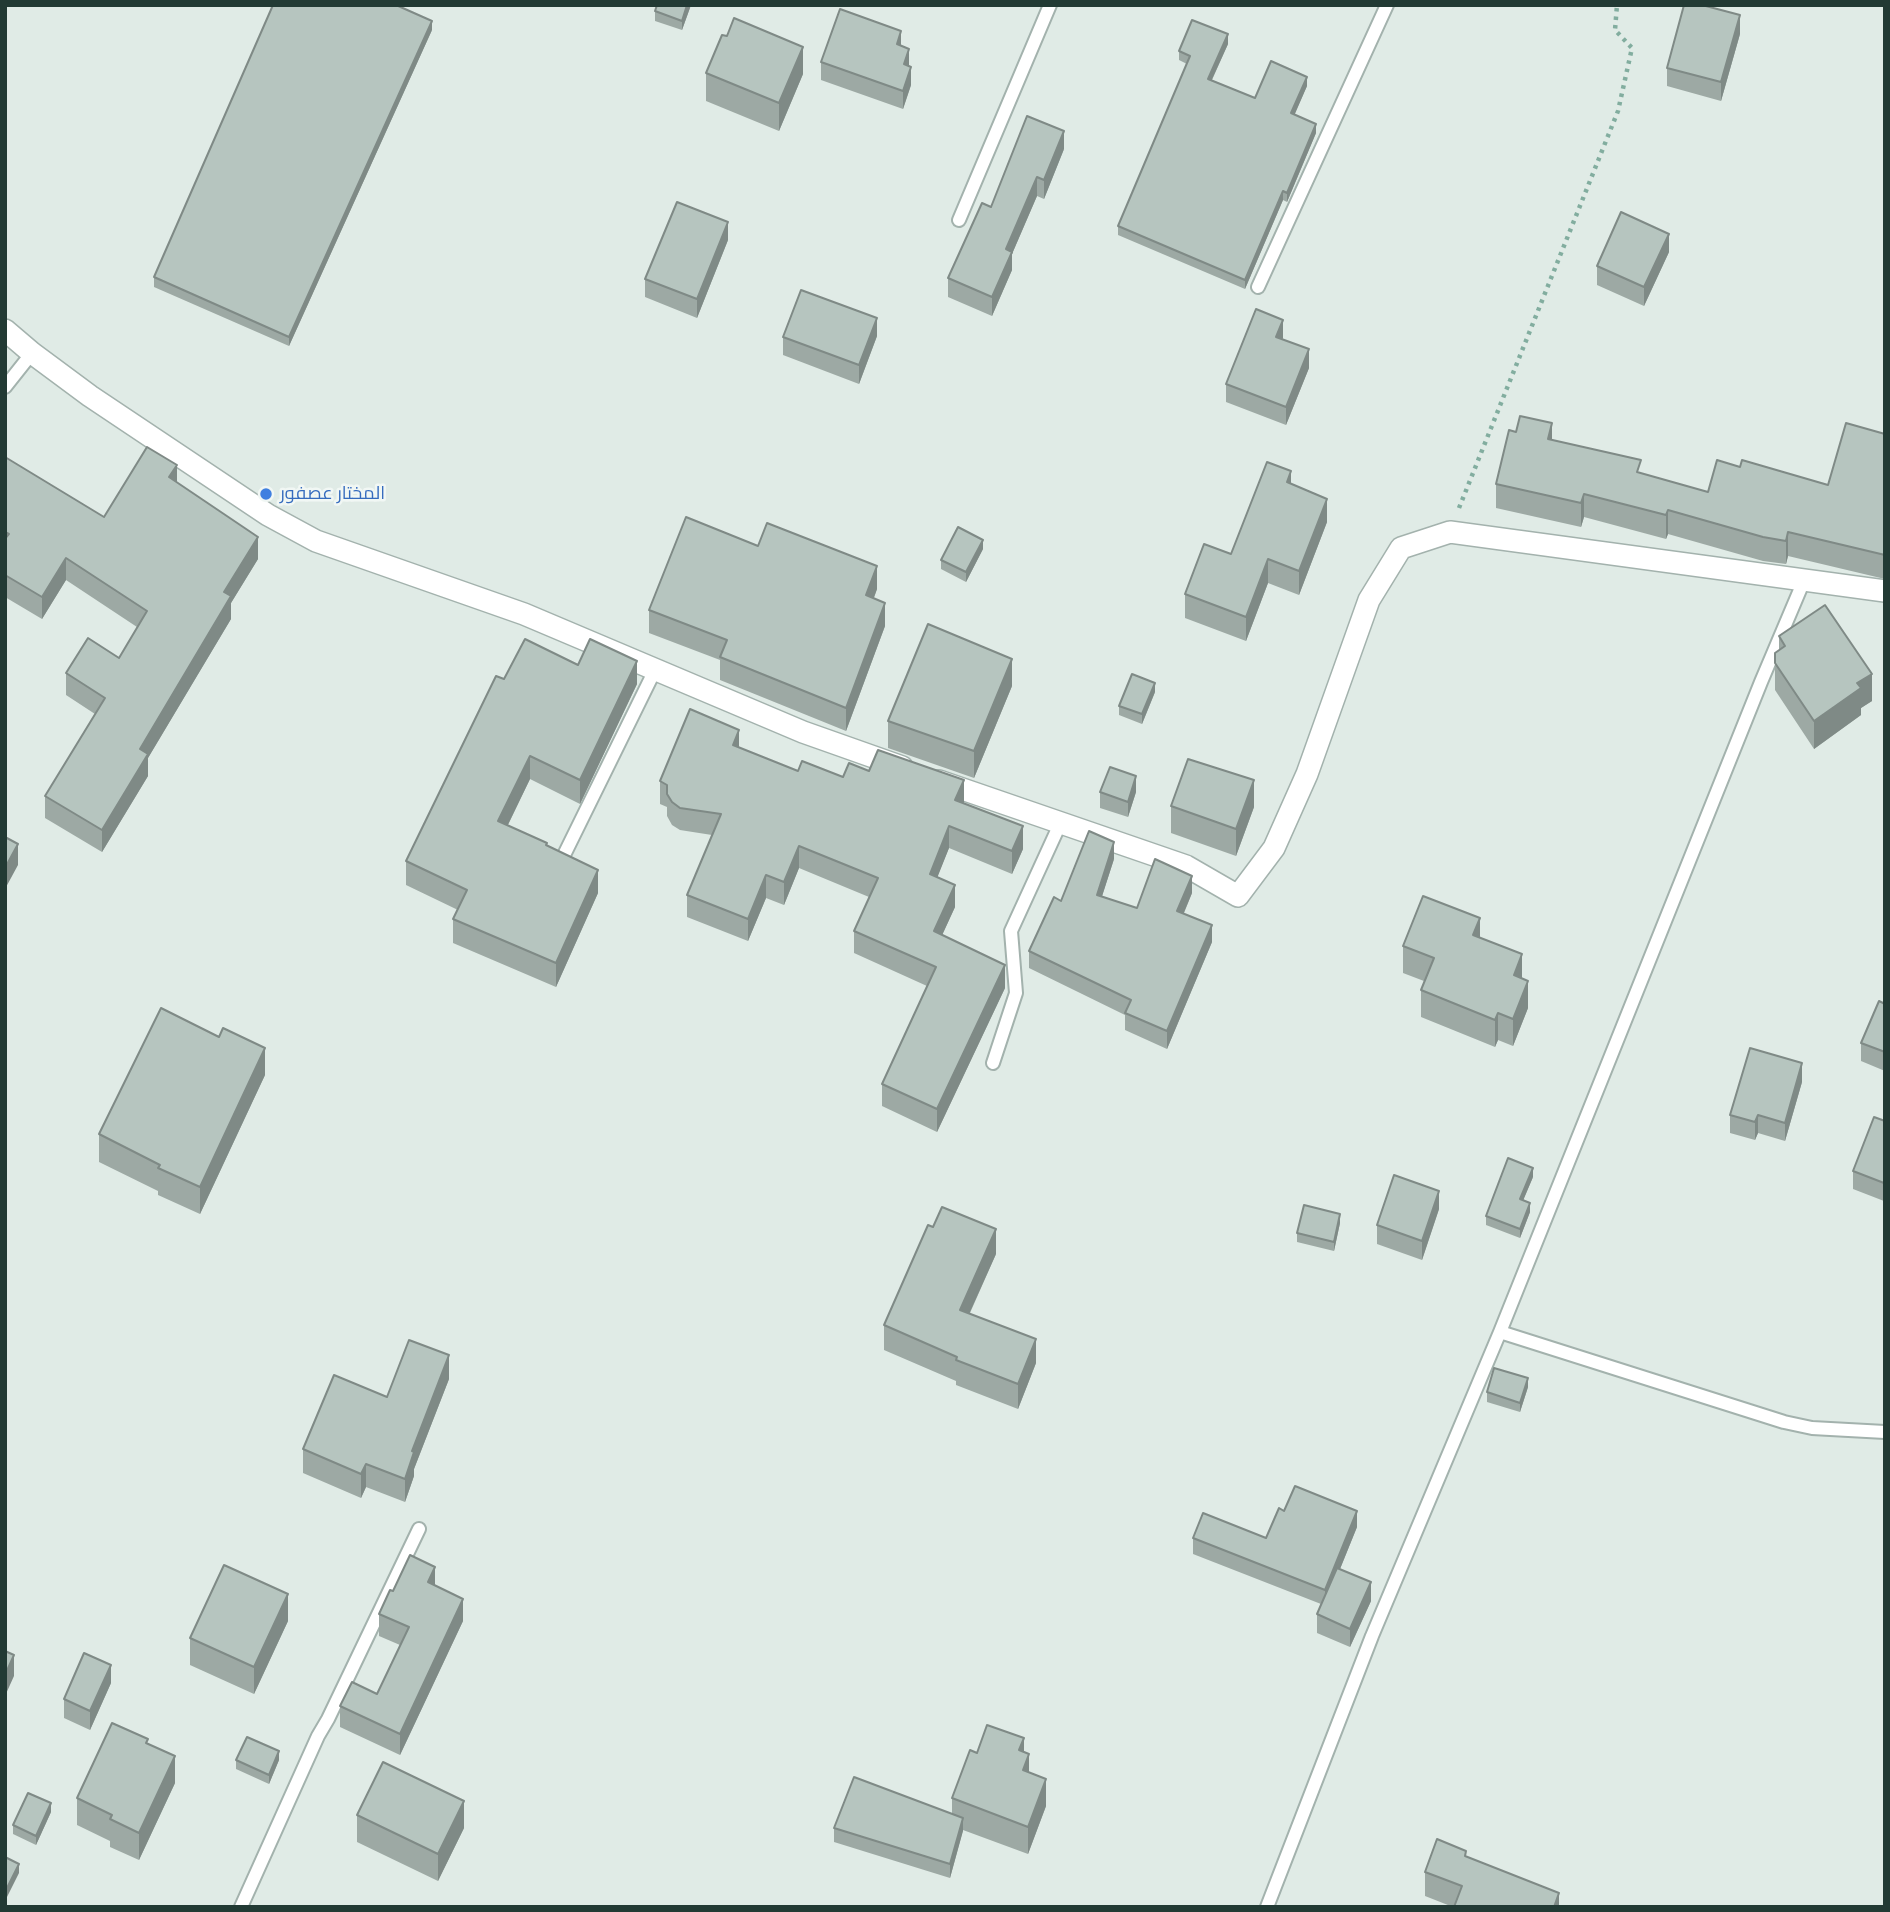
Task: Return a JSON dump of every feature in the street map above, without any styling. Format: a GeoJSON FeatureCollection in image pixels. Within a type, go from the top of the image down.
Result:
{"type":"FeatureCollection","features":[{"type":"Feature","properties":{"kind":"street"},"geometry":{"type":"LineString","coordinates":[[5,330],[90,396],[257,507],[316,541],[524,614],[803,732],[1186,866],[1238,895],[1273,848],[1307,774],[1369,600],[1401,548],[1450,532],[1805,578],[1885,591]]}},
{"type":"Feature","properties":{"kind":"lane"},"geometry":{"type":"LineString","coordinates":[[959,220],[1050,5]]}},
{"type":"Feature","properties":{"kind":"lane"},"geometry":{"type":"LineString","coordinates":[[1258,287],[1387,5]]}},
{"type":"Feature","properties":{"kind":"lane"},"geometry":{"type":"LineString","coordinates":[[5,387],[32,353]]}},
{"type":"Feature","properties":{"kind":"lane"},"geometry":{"type":"LineString","coordinates":[[1267,1907],[1372,1636],[1500,1332],[1805,578]]}},
{"type":"Feature","properties":{"kind":"lane"},"geometry":{"type":"LineString","coordinates":[[565,853],[655,670]]}},
{"type":"Feature","properties":{"kind":"lane"},"geometry":{"type":"LineString","coordinates":[[993,1063],[1016,993],[1011,932],[1060,824]]}},
{"type":"Feature","properties":{"kind":"lane"},"geometry":{"type":"LineString","coordinates":[[1500,1332],[1784,1422],[1812,1428],[1885,1433]]}},
{"type":"Feature","properties":{"kind":"lane"},"geometry":{"type":"LineString","coordinates":[[241,1907],[318,1736],[419,1529]]}},
{"type":"Feature","properties":{"kind":"path"},"geometry":{"type":"LineString","coordinates":[[1450,532],[1618,111],[1632,48],[1615,30],[1617,5]]}},
{"type":"Feature","properties":{"kind":"building"},"geometry":{"type":"Polygon","coordinates":[[[273,5],[396,5],[432,21],[289,337],[154,277],[273,5]]]}},
{"type":"Feature","properties":{"kind":"building"},"geometry":{"type":"Polygon","coordinates":[[[657,5],[687,5],[682,21],[655,11],[657,5]]]}},
{"type":"Feature","properties":{"kind":"building"},"geometry":{"type":"Polygon","coordinates":[[[1684,5],[1702,5],[1740,15],[1721,82],[1667,68],[1684,5]]]}},
{"type":"Feature","properties":{"kind":"building"},"geometry":{"type":"Polygon","coordinates":[[[840,9],[901,31],[897,44],[909,49],[904,64],[911,67],[903,91],[821,62],[840,9]]]}},
{"type":"Feature","properties":{"kind":"building"},"geometry":{"type":"Polygon","coordinates":[[[734,18],[803,47],[779,103],[706,73],[722,35],[727,36],[734,18]]]}},
{"type":"Feature","properties":{"kind":"building"},"geometry":{"type":"Polygon","coordinates":[[[1192,20],[1228,34],[1208,79],[1255,98],[1271,61],[1307,77],[1291,113],[1316,124],[1287,193],[1283,191],[1245,280],[1118,226],[1190,56],[1179,51],[1192,20]]]}},
{"type":"Feature","properties":{"kind":"building"},"geometry":{"type":"Polygon","coordinates":[[[1027,116],[1064,131],[1044,180],[1037,177],[1006,249],[1012,252],[992,297],[948,278],[982,203],[991,207],[1027,116]]]}},
{"type":"Feature","properties":{"kind":"building"},"geometry":{"type":"Polygon","coordinates":[[[677,202],[728,222],[697,299],[645,279],[677,202]]]}},
{"type":"Feature","properties":{"kind":"building"},"geometry":{"type":"Polygon","coordinates":[[[1621,212],[1669,234],[1644,287],[1597,266],[1621,212]]]}},
{"type":"Feature","properties":{"kind":"building"},"geometry":{"type":"Polygon","coordinates":[[[801,290],[877,318],[859,365],[783,337],[801,290]]]}},
{"type":"Feature","properties":{"kind":"building"},"geometry":{"type":"Polygon","coordinates":[[[1256,309],[1283,320],[1276,337],[1309,349],[1286,407],[1226,384],[1256,309]]]}},
{"type":"Feature","properties":{"kind":"building"},"geometry":{"type":"Polygon","coordinates":[[[1520,416],[1552,423],[1548,439],[1641,460],[1637,472],[1708,492],[1717,460],[1740,467],[1742,460],[1828,485],[1846,423],[1885,434],[1885,555],[1788,532],[1786,541],[1763,537],[1668,510],[1666,515],[1584,494],[1581,503],[1496,484],[1509,430],[1516,432],[1520,416]]]}},
{"type":"Feature","properties":{"kind":"building"},"geometry":{"type":"Polygon","coordinates":[[[147,447],[177,465],[169,477],[258,537],[224,592],[231,596],[140,749],[148,754],[102,830],[45,796],[105,698],[66,673],[88,638],[119,658],[147,611],[66,558],[42,597],[5,575],[5,539],[9,534],[5,532],[5,457],[104,517],[147,447]]]}},
{"type":"Feature","properties":{"kind":"building"},"geometry":{"type":"Polygon","coordinates":[[[1267,462],[1291,471],[1287,482],[1327,499],[1299,571],[1268,559],[1246,617],[1185,594],[1204,544],[1231,554],[1267,462]]]}},
{"type":"Feature","properties":{"kind":"building"},"geometry":{"type":"Polygon","coordinates":[[[686,517],[758,546],[767,523],[877,566],[866,595],[885,603],[846,708],[720,657],[727,640],[649,610],[686,517]]]}},
{"type":"Feature","properties":{"kind":"building"},"geometry":{"type":"Polygon","coordinates":[[[958,527],[983,540],[966,572],[941,560],[958,527]]]}},
{"type":"Feature","properties":{"kind":"building"},"geometry":{"type":"Polygon","coordinates":[[[1825,605],[1872,674],[1857,683],[1861,688],[1814,721],[1775,663],[1775,653],[1785,646],[1779,636],[1825,605]]]}},
{"type":"Feature","properties":{"kind":"building"},"geometry":{"type":"Polygon","coordinates":[[[928,624],[1012,659],[974,751],[888,721],[928,624]]]}},
{"type":"Feature","properties":{"kind":"building"},"geometry":{"type":"Polygon","coordinates":[[[525,639],[578,665],[590,639],[637,661],[580,780],[530,756],[498,821],[598,870],[556,963],[453,919],[467,890],[406,861],[496,676],[504,679],[525,639]]]}},
{"type":"Feature","properties":{"kind":"building"},"geometry":{"type":"Polygon","coordinates":[[[1132,674],[1155,683],[1142,714],[1119,706],[1132,674]]]}},
{"type":"Feature","properties":{"kind":"building"},"geometry":{"type":"Polygon","coordinates":[[[690,709],[739,730],[733,745],[798,771],[802,761],[843,777],[849,763],[869,771],[878,750],[964,780],[955,800],[1023,826],[1012,851],[949,826],[930,874],[955,885],[934,931],[1005,965],[937,1109],[882,1084],[936,967],[854,931],[878,878],[799,846],[784,882],[766,875],[748,919],[687,895],[721,814],[680,808],[667,794],[667,785],[660,781],[690,709]]]}},
{"type":"Feature","properties":{"kind":"building"},"geometry":{"type":"Polygon","coordinates":[[[1188,759],[1254,780],[1236,829],[1171,806],[1188,759]]]}},
{"type":"Feature","properties":{"kind":"building"},"geometry":{"type":"Polygon","coordinates":[[[1110,767],[1136,776],[1128,802],[1100,792],[1110,767]]]}},
{"type":"Feature","properties":{"kind":"building"},"geometry":{"type":"Polygon","coordinates":[[[1089,831],[1114,842],[1097,895],[1137,908],[1155,859],[1192,876],[1177,911],[1212,925],[1167,1031],[1125,1013],[1131,1000],[1029,951],[1054,897],[1061,901],[1089,831]]]}},
{"type":"Feature","properties":{"kind":"building"},"geometry":{"type":"Polygon","coordinates":[[[5,837],[18,844],[5,868],[5,837]]]}},
{"type":"Feature","properties":{"kind":"building"},"geometry":{"type":"Polygon","coordinates":[[[1423,896],[1480,918],[1473,935],[1522,954],[1514,975],[1528,981],[1513,1019],[1498,1013],[1495,1020],[1421,990],[1434,958],[1403,946],[1423,896]]]}},
{"type":"Feature","properties":{"kind":"building"},"geometry":{"type":"Polygon","coordinates":[[[1879,1001],[1885,1004],[1885,1052],[1861,1043],[1879,1001]]]}},
{"type":"Feature","properties":{"kind":"building"},"geometry":{"type":"Polygon","coordinates":[[[161,1008],[219,1037],[223,1028],[265,1048],[200,1187],[158,1168],[160,1165],[99,1134],[161,1008]]]}},
{"type":"Feature","properties":{"kind":"building"},"geometry":{"type":"Polygon","coordinates":[[[1750,1048],[1802,1063],[1785,1123],[1758,1115],[1755,1122],[1730,1115],[1750,1048]]]}},
{"type":"Feature","properties":{"kind":"building"},"geometry":{"type":"Polygon","coordinates":[[[1874,1117],[1885,1121],[1884,1183],[1853,1171],[1874,1117]]]}},
{"type":"Feature","properties":{"kind":"building"},"geometry":{"type":"Polygon","coordinates":[[[1508,1158],[1533,1168],[1520,1199],[1530,1203],[1520,1229],[1486,1216],[1508,1158]]]}},
{"type":"Feature","properties":{"kind":"building"},"geometry":{"type":"Polygon","coordinates":[[[1394,1175],[1439,1191],[1422,1241],[1377,1225],[1394,1175]]]}},
{"type":"Feature","properties":{"kind":"building"},"geometry":{"type":"Polygon","coordinates":[[[1304,1205],[1340,1214],[1334,1242],[1297,1233],[1304,1205]]]}},
{"type":"Feature","properties":{"kind":"building"},"geometry":{"type":"Polygon","coordinates":[[[942,1207],[996,1229],[960,1310],[1036,1339],[1018,1384],[956,1360],[957,1357],[884,1325],[928,1225],[933,1227],[942,1207]]]}},
{"type":"Feature","properties":{"kind":"building"},"geometry":{"type":"Polygon","coordinates":[[[409,1340],[449,1355],[412,1451],[414,1452],[405,1479],[366,1464],[361,1474],[303,1449],[334,1375],[387,1397],[409,1340]]]}},
{"type":"Feature","properties":{"kind":"building"},"geometry":{"type":"Polygon","coordinates":[[[1494,1368],[1528,1378],[1520,1403],[1487,1392],[1494,1368]]]}},
{"type":"Feature","properties":{"kind":"building"},"geometry":{"type":"Polygon","coordinates":[[[1295,1486],[1357,1511],[1325,1590],[1193,1538],[1203,1513],[1266,1538],[1279,1508],[1284,1511],[1295,1486]]]}},
{"type":"Feature","properties":{"kind":"building"},"geometry":{"type":"Polygon","coordinates":[[[410,1555],[435,1567],[428,1582],[463,1599],[400,1734],[340,1706],[352,1682],[377,1694],[409,1627],[379,1614],[410,1555]]]}},
{"type":"Feature","properties":{"kind":"building"},"geometry":{"type":"Polygon","coordinates":[[[224,1565],[288,1594],[254,1667],[190,1638],[224,1565]]]}},
{"type":"Feature","properties":{"kind":"building"},"geometry":{"type":"Polygon","coordinates":[[[1337,1568],[1371,1582],[1350,1629],[1317,1614],[1337,1568]]]}},
{"type":"Feature","properties":{"kind":"building"},"geometry":{"type":"Polygon","coordinates":[[[5,1651],[14,1655],[5,1675],[5,1651]]]}},
{"type":"Feature","properties":{"kind":"building"},"geometry":{"type":"Polygon","coordinates":[[[84,1653],[111,1665],[90,1711],[64,1699],[84,1653]]]}},
{"type":"Feature","properties":{"kind":"building"},"geometry":{"type":"Polygon","coordinates":[[[112,1723],[148,1739],[146,1743],[175,1756],[139,1833],[110,1819],[112,1815],[77,1798],[112,1723]]]}},
{"type":"Feature","properties":{"kind":"building"},"geometry":{"type":"Polygon","coordinates":[[[987,1725],[1024,1738],[1019,1750],[1029,1754],[1023,1770],[1046,1779],[1028,1827],[952,1798],[970,1750],[977,1753],[987,1725]]]}},
{"type":"Feature","properties":{"kind":"building"},"geometry":{"type":"Polygon","coordinates":[[[247,1737],[279,1751],[269,1775],[236,1760],[247,1737]]]}},
{"type":"Feature","properties":{"kind":"building"},"geometry":{"type":"Polygon","coordinates":[[[383,1762],[464,1801],[438,1854],[357,1815],[383,1762]]]}},
{"type":"Feature","properties":{"kind":"building"},"geometry":{"type":"Polygon","coordinates":[[[854,1777],[963,1818],[950,1864],[834,1828],[854,1777]]]}},
{"type":"Feature","properties":{"kind":"building"},"geometry":{"type":"Polygon","coordinates":[[[28,1793],[51,1803],[36,1836],[13,1825],[28,1793]]]}},
{"type":"Feature","properties":{"kind":"building"},"geometry":{"type":"Polygon","coordinates":[[[1437,1839],[1466,1851],[1465,1856],[1559,1893],[1554,1907],[1454,1907],[1462,1886],[1425,1872],[1437,1839]]]}},
{"type":"Feature","properties":{"kind":"building"},"geometry":{"type":"Polygon","coordinates":[[[5,1857],[19,1864],[5,1892],[5,1857]]]}},
{"type":"Feature","properties":{"kind":"place","name":"المختار عصفور"},"geometry":{"type":"Point","coordinates":[266,494]}}]}
